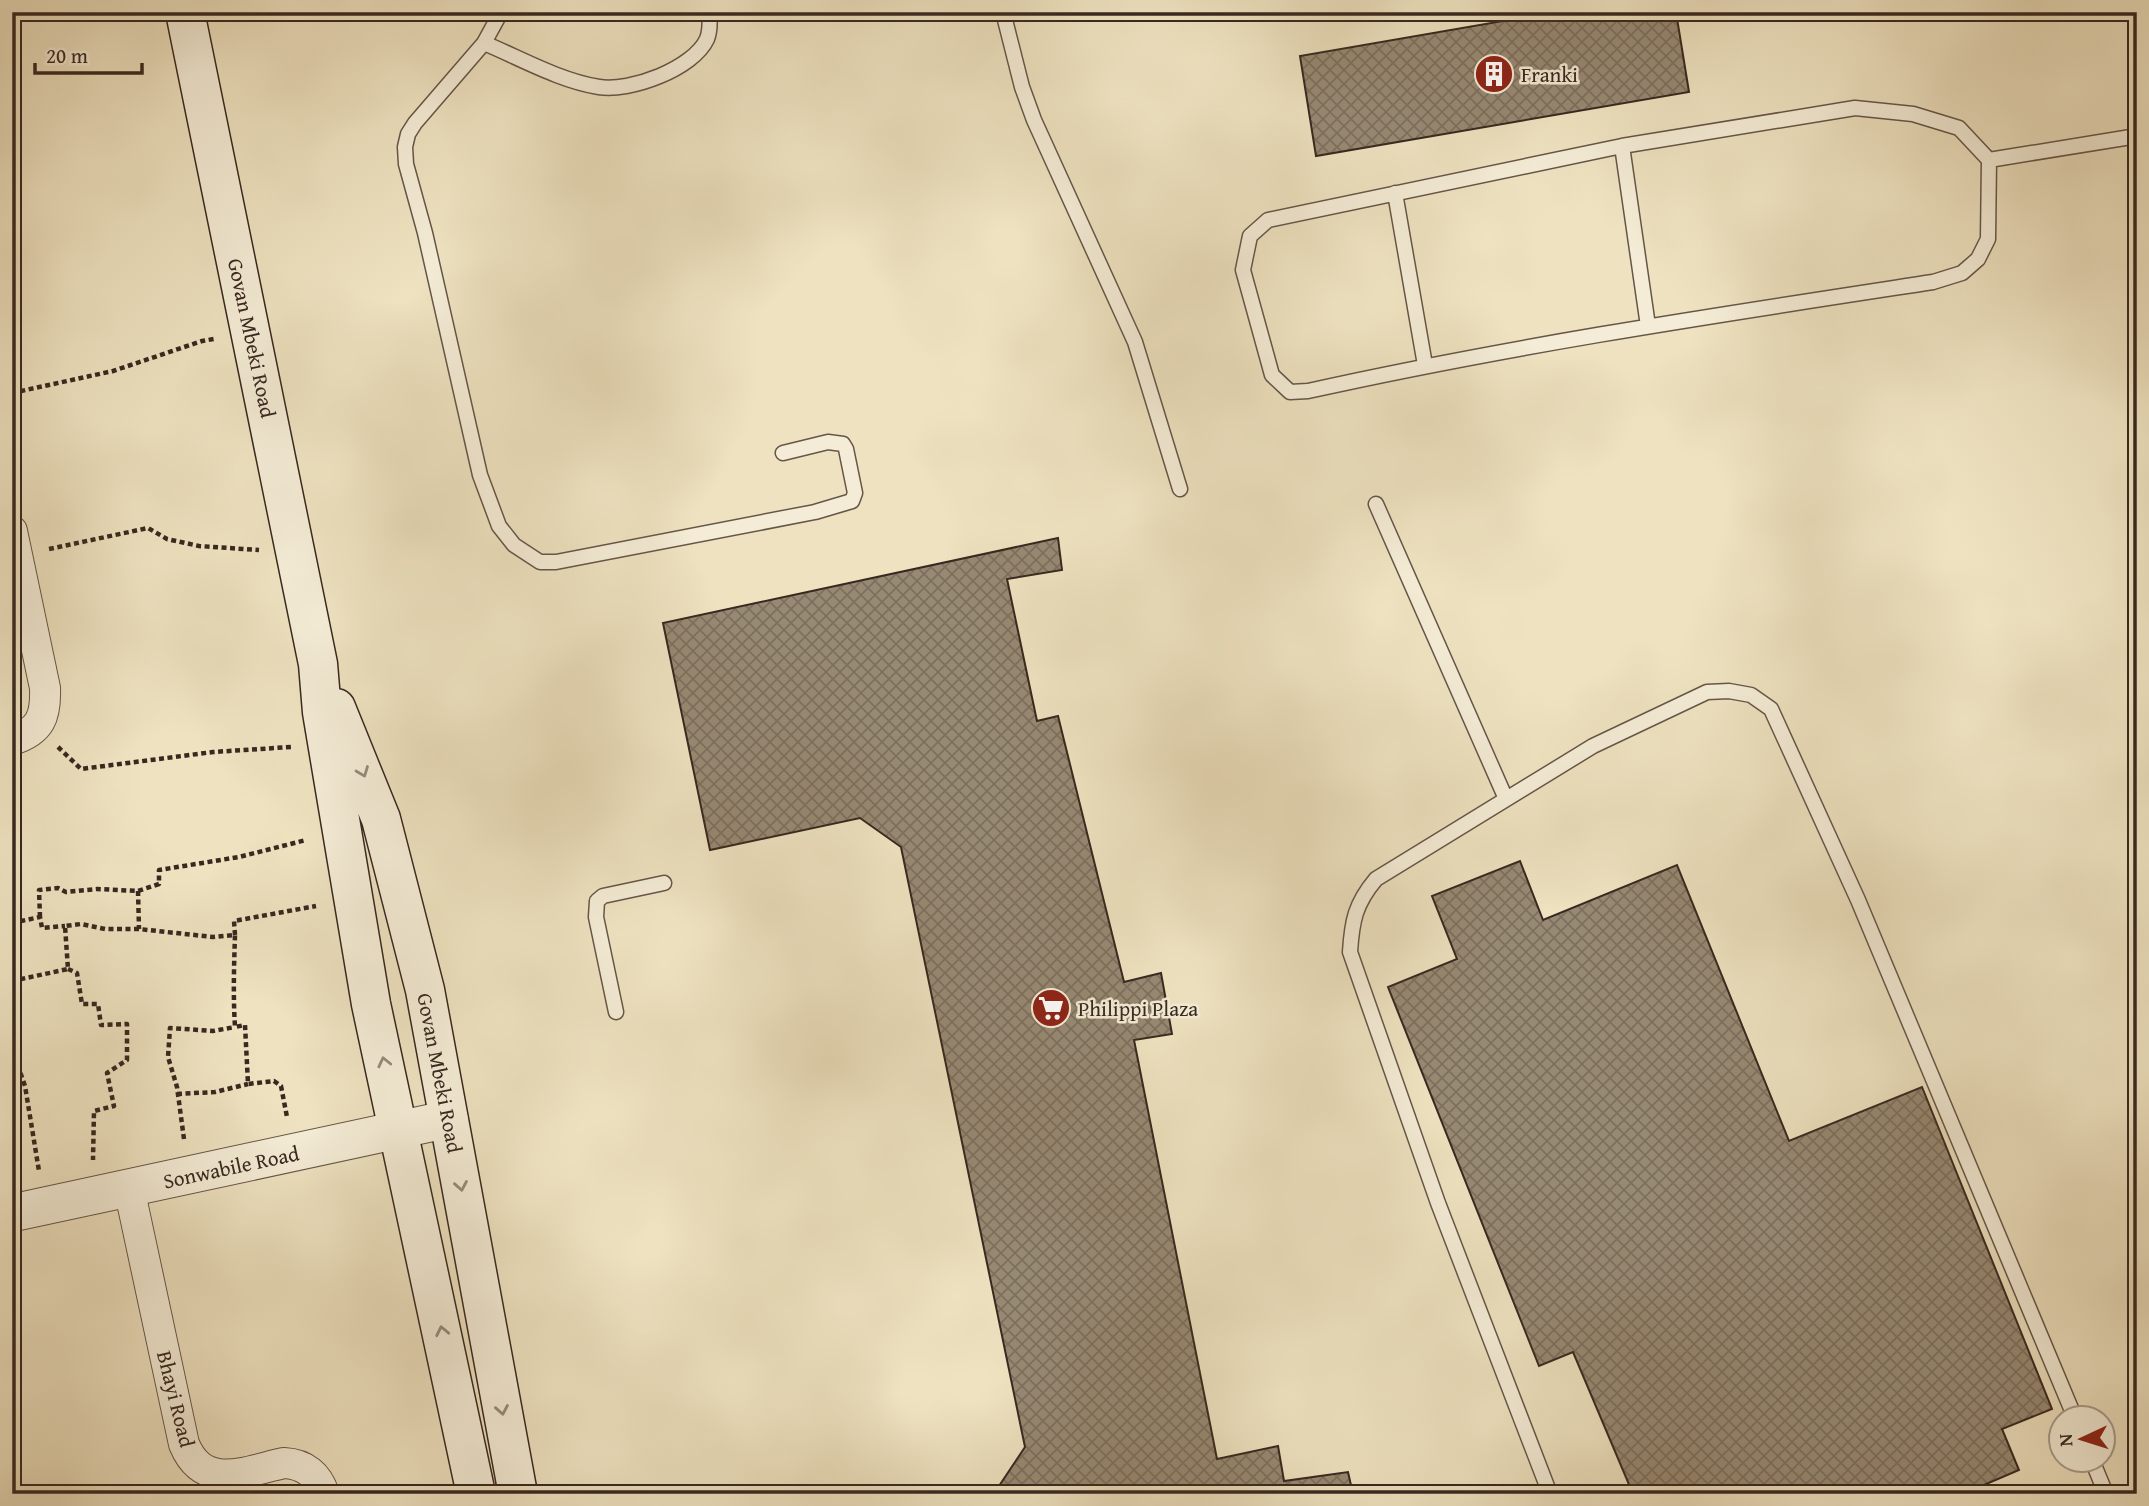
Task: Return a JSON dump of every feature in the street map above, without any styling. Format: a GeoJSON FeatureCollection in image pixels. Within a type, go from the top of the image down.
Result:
{"type":"FeatureCollection","features":[{"type":"Feature","properties":{"kind":"main road","name":"Govan Mbeki Road"},"geometry":{"type":"LineString","coordinates":[[185,12],[318,664],[327,745],[371,1004],[476,1494]]}},
{"type":"Feature","properties":{"kind":"main road"},"geometry":{"type":"LineString","coordinates":[[198,77],[205,12]]}},
{"type":"Feature","properties":{"kind":"main road","name":"Govan Mbeki Road"},"geometry":{"type":"LineString","coordinates":[[318,664],[380,819],[425,990],[518,1494]]}},
{"type":"Feature","properties":{"kind":"street"},"geometry":{"type":"LineString","coordinates":[[15,543],[45,688],[43,713],[25,733]]}},
{"type":"Feature","properties":{"kind":"street","name":"Sonwabile Road"},"geometry":{"type":"LineString","coordinates":[[28,1210],[449,1119]]}},
{"type":"Feature","properties":{"kind":"street","name":"Bhayi Road"},"geometry":{"type":"LineString","coordinates":[[115,1191],[188,1455],[204,1470],[224,1475],[284,1463],[295,1464],[313,1473],[324,1494]]}},
{"type":"Feature","properties":{"kind":"lane"},"geometry":{"type":"LineString","coordinates":[[501,12],[484,43],[415,123],[408,134],[405,147],[406,164],[425,233],[480,475],[499,526],[514,545],[540,562],[556,562],[815,512],[852,501],[855,493],[843,444],[828,442],[783,453]]}},
{"type":"Feature","properties":{"kind":"lane"},"geometry":{"type":"LineString","coordinates":[[484,43],[574,80],[601,88],[658,77],[682,65],[699,51],[708,37],[709,12]]}},
{"type":"Feature","properties":{"kind":"lane"},"geometry":{"type":"LineString","coordinates":[[1003,12],[1034,120],[1135,342],[1180,489]]}},
{"type":"Feature","properties":{"kind":"lane"},"geometry":{"type":"LineString","coordinates":[[1855,108],[1913,114],[1959,128],[1989,160],[1988,239],[1978,259],[1962,273],[1933,282],[1648,326],[1425,365],[1308,391],[1290,391],[1272,375],[1242,270],[1250,236],[1268,219],[1622,146],[1855,108]]}},
{"type":"Feature","properties":{"kind":"lane"},"geometry":{"type":"LineString","coordinates":[[1989,160],[2137,136]]}},
{"type":"Feature","properties":{"kind":"lane"},"geometry":{"type":"LineString","coordinates":[[1622,146],[1648,326]]}},
{"type":"Feature","properties":{"kind":"lane"},"geometry":{"type":"LineString","coordinates":[[1395,193],[1425,365]]}},
{"type":"Feature","properties":{"kind":"lane"},"geometry":{"type":"LineString","coordinates":[[1376,504],[1506,799]]}},
{"type":"Feature","properties":{"kind":"lane"},"geometry":{"type":"LineString","coordinates":[[1550,1494],[1437,1203],[1350,952],[1351,924],[1362,896],[1376,879],[1592,746],[1707,692],[1729,691],[1751,695],[1771,709],[1858,900],[2069,1404]]}},
{"type":"Feature","properties":{"kind":"lane"},"geometry":{"type":"LineString","coordinates":[[615,1012],[596,917],[597,901],[603,896],[664,883]]}},
{"type":"Feature","properties":{"kind":"lane"},"geometry":{"type":"LineString","coordinates":[[2098,1474],[2106,1494]]}},
{"type":"Feature","properties":{"kind":"path"},"geometry":{"type":"LineString","coordinates":[[12,393],[113,371],[202,341],[251,333]]}},
{"type":"Feature","properties":{"kind":"path"},"geometry":{"type":"LineString","coordinates":[[15,543],[148,528],[167,539],[200,546],[256,550],[295,548]]}},
{"type":"Feature","properties":{"kind":"path"},"geometry":{"type":"LineString","coordinates":[[25,733],[81,769],[213,751],[327,745]]}},
{"type":"Feature","properties":{"kind":"path"},"geometry":{"type":"LineString","coordinates":[[235,934],[203,936],[139,929],[105,929],[80,924],[41,928],[39,890],[58,888],[66,892],[97,889],[138,891],[159,884],[159,870],[239,857],[342,833]]}},
{"type":"Feature","properties":{"kind":"path"},"geometry":{"type":"LineString","coordinates":[[138,891],[139,929]]}},
{"type":"Feature","properties":{"kind":"path"},"geometry":{"type":"LineString","coordinates":[[235,1027],[234,921],[353,898]]}},
{"type":"Feature","properties":{"kind":"path"},"geometry":{"type":"LineString","coordinates":[[12,923],[40,917]]}},
{"type":"Feature","properties":{"kind":"path"},"geometry":{"type":"LineString","coordinates":[[65,926],[68,968]]}},
{"type":"Feature","properties":{"kind":"path"},"geometry":{"type":"LineString","coordinates":[[12,981],[68,968],[77,973],[82,1004],[98,1004],[101,1025],[127,1024],[127,1060],[107,1073],[114,1106],[94,1111],[93,1163],[115,1191]]}},
{"type":"Feature","properties":{"kind":"path"},"geometry":{"type":"LineString","coordinates":[[189,1176],[169,1057],[170,1028],[212,1031],[245,1025],[248,1084]]}},
{"type":"Feature","properties":{"kind":"path"},"geometry":{"type":"LineString","coordinates":[[12,1049],[25,1086],[28,1210]]}},
{"type":"Feature","properties":{"kind":"path"},"geometry":{"type":"LineString","coordinates":[[177,1094],[215,1092],[274,1081],[281,1086],[297,1153]]}},
{"type":"Feature","properties":{"kind":"building","name":"Franki"},"geometry":{"type":"Polygon","coordinates":[[[1555,12],[1676,12],[1689,92],[1316,156],[1300,56],[1555,12]]]}},
{"type":"Feature","properties":{"kind":"building","name":"Philippi Plaza"},"geometry":{"type":"Polygon","coordinates":[[[1058,538],[1062,570],[1007,579],[1037,721],[1058,716],[1124,982],[1161,973],[1172,1034],[1134,1040],[1217,1459],[1278,1446],[1284,1481],[1348,1472],[1353,1494],[958,1494],[999,1486],[1025,1447],[901,847],[860,818],[710,850],[663,623],[1058,538]]]}},
{"type":"Feature","properties":{"kind":"building"},"geometry":{"type":"Polygon","coordinates":[[[1520,861],[1543,920],[1677,865],[1789,1141],[1922,1087],[2050,1404],[2048,1411],[2002,1429],[2019,1470],[1963,1494],[1633,1494],[1573,1352],[1539,1366],[1388,987],[1457,959],[1432,896],[1520,861]]]}},
{"type":"Feature","properties":{"kind":"place","name":"Franki"},"geometry":{"type":"Point","coordinates":[1494,74]}},
{"type":"Feature","properties":{"kind":"place","name":"Philippi Plaza"},"geometry":{"type":"Point","coordinates":[1051,1008]}}]}
